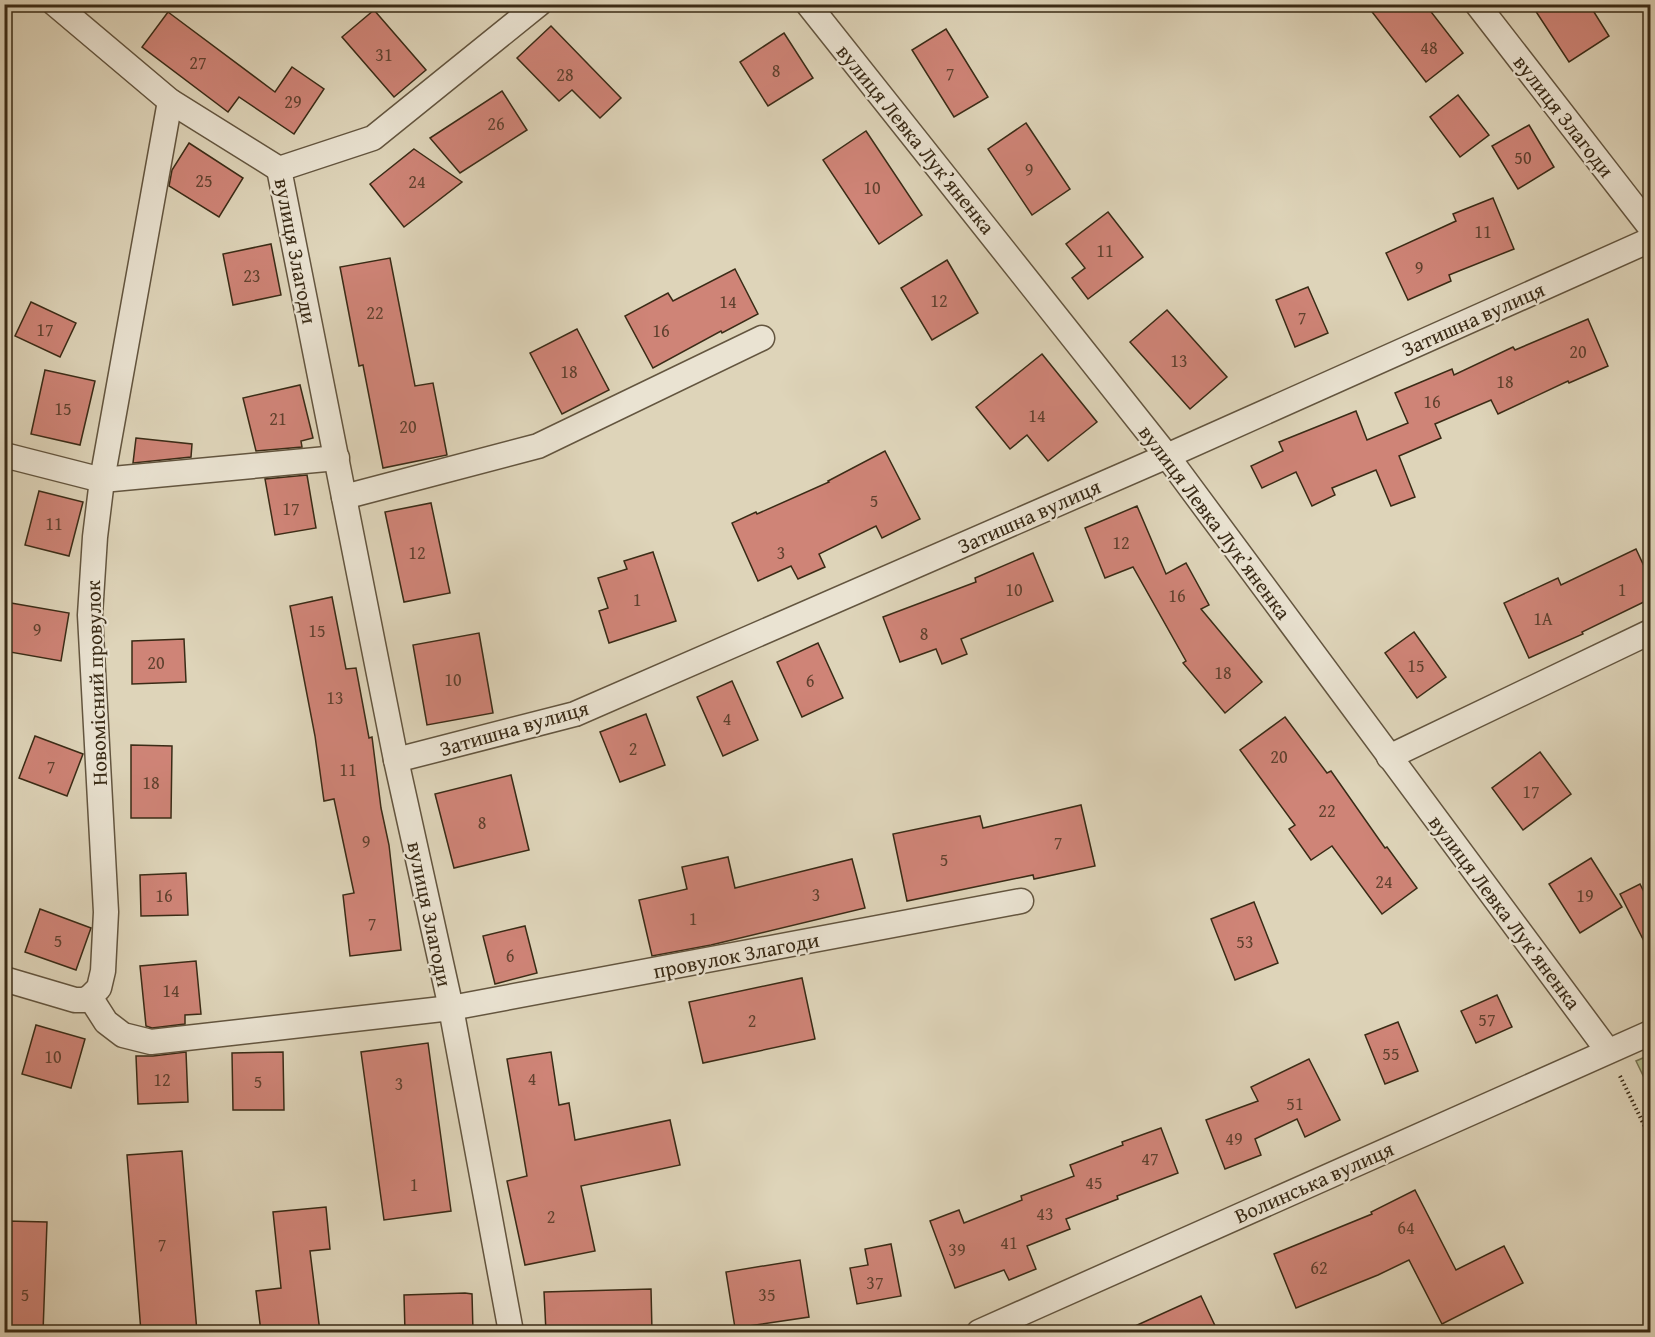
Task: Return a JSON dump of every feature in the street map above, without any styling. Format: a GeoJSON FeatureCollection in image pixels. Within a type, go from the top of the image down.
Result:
{"type":"FeatureCollection","features":[{"type":"Feature","properties":{"kind":"street"},"geometry":{"type":"LineString","coordinates":[[55,4],[170,101],[279,169]]}},
{"type":"Feature","properties":{"kind":"street","name":"вулиця Злагоди"},"geometry":{"type":"LineString","coordinates":[[511,1332],[451,1008],[396,760],[279,169],[373,138],[539,4]]}},
{"type":"Feature","properties":{"kind":"street","name":"вулиця Левка Лукʼяненка"},"geometry":{"type":"LineString","coordinates":[[808,4],[1167,456],[1608,1051]]}},
{"type":"Feature","properties":{"kind":"street","name":"вулиця Злагоди"},"geometry":{"type":"LineString","coordinates":[[1477,4],[1650,227]]}},
{"type":"Feature","properties":{"kind":"street","name":"Новомісний провулок"},"geometry":{"type":"LineString","coordinates":[[90,997],[99,988],[103,972],[106,912],[90,615],[95,537],[102,480],[170,101]]}},
{"type":"Feature","properties":{"kind":"street","name":"Затишна вулиця"},"geometry":{"type":"LineString","coordinates":[[396,760],[575,714],[1167,456],[1650,240]]}},
{"type":"Feature","properties":{"kind":"street"},"geometry":{"type":"LineString","coordinates":[[344,497],[538,446],[762,338]]}},
{"type":"Feature","properties":{"kind":"street"},"geometry":{"type":"LineString","coordinates":[[4,455],[102,480],[337,458]]}},
{"type":"Feature","properties":{"kind":"street"},"geometry":{"type":"LineString","coordinates":[[1389,757],[1650,632]]}},
{"type":"Feature","properties":{"kind":"street","name":"провулок Злагоди"},"geometry":{"type":"LineString","coordinates":[[90,997],[106,1022],[123,1035],[151,1042],[451,1008],[1021,901]]}},
{"type":"Feature","properties":{"kind":"street"},"geometry":{"type":"LineString","coordinates":[[4,979],[75,1000],[90,997]]}},
{"type":"Feature","properties":{"kind":"street","name":"Волинська вулиця"},"geometry":{"type":"LineString","coordinates":[[979,1332],[1650,1033]]}},
{"type":"Feature","properties":{"kind":"path"},"geometry":{"type":"LineString","coordinates":[[1608,1051],[1650,1137]]}},
{"type":"Feature","properties":{"kind":"green space"},"geometry":{"type":"Polygon","coordinates":[[[1650,1055],[1650,1090],[1636,1061],[1650,1055]]]}},
{"type":"Feature","properties":{"kind":"building"},"geometry":{"type":"Polygon","coordinates":[[[1366,4],[1425,4],[1463,53],[1426,82],[1366,4]]]}},
{"type":"Feature","properties":{"kind":"building"},"geometry":{"type":"Polygon","coordinates":[[[1531,4],[1589,4],[1609,36],[1569,62],[1531,4]]]}},
{"type":"Feature","properties":{"kind":"building"},"geometry":{"type":"Polygon","coordinates":[[[374,10],[426,70],[394,97],[342,37],[374,10]]]}},
{"type":"Feature","properties":{"kind":"building"},"geometry":{"type":"Polygon","coordinates":[[[168,12],[275,92],[292,67],[324,89],[294,134],[239,97],[228,112],[142,47],[168,12]]]}},
{"type":"Feature","properties":{"kind":"building"},"geometry":{"type":"Polygon","coordinates":[[[551,26],[621,98],[600,118],[572,90],[559,101],[517,58],[551,26]]]}},
{"type":"Feature","properties":{"kind":"building"},"geometry":{"type":"Polygon","coordinates":[[[946,29],[988,97],[954,117],[912,50],[946,29]]]}},
{"type":"Feature","properties":{"kind":"building"},"geometry":{"type":"Polygon","coordinates":[[[784,33],[813,78],[768,106],[740,62],[784,33]]]}},
{"type":"Feature","properties":{"kind":"building"},"geometry":{"type":"Polygon","coordinates":[[[502,91],[527,130],[460,173],[430,138],[502,91]]]}},
{"type":"Feature","properties":{"kind":"building"},"geometry":{"type":"Polygon","coordinates":[[[1458,95],[1489,135],[1460,157],[1430,117],[1458,95]]]}},
{"type":"Feature","properties":{"kind":"building"},"geometry":{"type":"Polygon","coordinates":[[[1026,123],[1070,189],[1032,215],[988,149],[1026,123]]]}},
{"type":"Feature","properties":{"kind":"building"},"geometry":{"type":"Polygon","coordinates":[[[1529,125],[1554,167],[1518,189],[1492,146],[1529,125]]]}},
{"type":"Feature","properties":{"kind":"building"},"geometry":{"type":"Polygon","coordinates":[[[866,131],[922,215],[879,244],[823,160],[866,131]]]}},
{"type":"Feature","properties":{"kind":"building"},"geometry":{"type":"Polygon","coordinates":[[[189,143],[243,178],[219,217],[169,186],[172,170],[189,143]]]}},
{"type":"Feature","properties":{"kind":"building"},"geometry":{"type":"Polygon","coordinates":[[[414,149],[462,182],[404,227],[370,184],[414,149]]]}},
{"type":"Feature","properties":{"kind":"building"},"geometry":{"type":"Polygon","coordinates":[[[1493,198],[1514,249],[1449,275],[1451,281],[1408,300],[1386,253],[1456,221],[1453,214],[1493,198]]]}},
{"type":"Feature","properties":{"kind":"building"},"geometry":{"type":"Polygon","coordinates":[[[1108,212],[1143,257],[1088,299],[1072,278],[1085,268],[1066,244],[1108,212]]]}},
{"type":"Feature","properties":{"kind":"building"},"geometry":{"type":"Polygon","coordinates":[[[271,244],[281,295],[233,305],[223,254],[271,244]]]}},
{"type":"Feature","properties":{"kind":"building"},"geometry":{"type":"Polygon","coordinates":[[[390,258],[415,386],[433,383],[447,455],[383,468],[363,365],[359,366],[340,267],[390,258]]]}},
{"type":"Feature","properties":{"kind":"building"},"geometry":{"type":"Polygon","coordinates":[[[947,260],[978,313],[932,340],[901,288],[947,260]]]}},
{"type":"Feature","properties":{"kind":"building"},"geometry":{"type":"Polygon","coordinates":[[[735,269],[758,314],[722,333],[721,331],[653,368],[625,316],[668,293],[673,301],[735,269]]]}},
{"type":"Feature","properties":{"kind":"building"},"geometry":{"type":"Polygon","coordinates":[[[1308,287],[1328,333],[1295,347],[1276,300],[1308,287]]]}},
{"type":"Feature","properties":{"kind":"building"},"geometry":{"type":"Polygon","coordinates":[[[31,302],[76,323],[60,357],[15,336],[31,302]]]}},
{"type":"Feature","properties":{"kind":"building"},"geometry":{"type":"Polygon","coordinates":[[[1167,310],[1227,377],[1190,409],[1130,342],[1167,310]]]}},
{"type":"Feature","properties":{"kind":"building"},"geometry":{"type":"Polygon","coordinates":[[[1588,319],[1608,366],[1569,383],[1568,381],[1498,414],[1491,400],[1435,424],[1441,438],[1399,456],[1415,497],[1391,506],[1376,470],[1332,488],[1335,495],[1312,506],[1296,472],[1262,488],[1251,466],[1283,451],[1279,442],[1356,411],[1367,440],[1408,423],[1395,393],[1452,369],[1454,375],[1513,347],[1515,350],[1588,319]]]}},
{"type":"Feature","properties":{"kind":"building"},"geometry":{"type":"Polygon","coordinates":[[[577,329],[609,390],[562,414],[530,353],[577,329]]]}},
{"type":"Feature","properties":{"kind":"building"},"geometry":{"type":"Polygon","coordinates":[[[1042,354],[1097,422],[1048,461],[1027,435],[1010,449],[976,407],[1042,354]]]}},
{"type":"Feature","properties":{"kind":"building"},"geometry":{"type":"Polygon","coordinates":[[[45,370],[95,381],[80,445],[31,434],[45,370]]]}},
{"type":"Feature","properties":{"kind":"building"},"geometry":{"type":"Polygon","coordinates":[[[300,385],[313,438],[301,441],[302,447],[256,451],[243,398],[300,385]]]}},
{"type":"Feature","properties":{"kind":"building"},"geometry":{"type":"Polygon","coordinates":[[[136,438],[192,444],[191,457],[133,463],[136,438]]]}},
{"type":"Feature","properties":{"kind":"building"},"geometry":{"type":"Polygon","coordinates":[[[885,451],[920,519],[882,538],[876,526],[819,554],[825,567],[798,579],[791,566],[758,581],[732,523],[829,482],[885,451]]]}},
{"type":"Feature","properties":{"kind":"building"},"geometry":{"type":"Polygon","coordinates":[[[307,475],[316,528],[275,535],[265,479],[307,475]]]}},
{"type":"Feature","properties":{"kind":"building"},"geometry":{"type":"Polygon","coordinates":[[[39,491],[83,502],[69,556],[25,545],[39,491]]]}},
{"type":"Feature","properties":{"kind":"building"},"geometry":{"type":"Polygon","coordinates":[[[431,503],[450,593],[404,602],[385,512],[431,503]]]}},
{"type":"Feature","properties":{"kind":"building"},"geometry":{"type":"Polygon","coordinates":[[[1137,506],[1166,574],[1186,563],[1209,605],[1201,609],[1262,682],[1225,713],[1183,663],[1186,661],[1133,567],[1105,578],[1085,528],[1137,506]]]}},
{"type":"Feature","properties":{"kind":"building"},"geometry":{"type":"Polygon","coordinates":[[[1636,549],[1650,579],[1650,599],[1582,632],[1583,634],[1529,658],[1504,603],[1558,578],[1561,585],[1636,549]]]}},
{"type":"Feature","properties":{"kind":"building"},"geometry":{"type":"Polygon","coordinates":[[[653,552],[676,621],[609,643],[599,611],[608,608],[598,578],[627,569],[624,561],[653,552]]]}},
{"type":"Feature","properties":{"kind":"building"},"geometry":{"type":"Polygon","coordinates":[[[1033,553],[1053,601],[961,639],[967,654],[942,664],[936,649],[900,662],[883,617],[976,582],[975,578],[1033,553]]]}},
{"type":"Feature","properties":{"kind":"building"},"geometry":{"type":"Polygon","coordinates":[[[332,597],[346,669],[356,668],[369,738],[372,737],[381,808],[389,845],[401,950],[350,956],[343,895],[354,893],[334,799],[324,801],[315,736],[290,606],[332,597]]]}},
{"type":"Feature","properties":{"kind":"building"},"geometry":{"type":"Polygon","coordinates":[[[11,603],[69,613],[61,661],[4,651],[11,603]]]}},
{"type":"Feature","properties":{"kind":"building"},"geometry":{"type":"Polygon","coordinates":[[[1414,632],[1446,677],[1417,698],[1385,653],[1414,632]]]}},
{"type":"Feature","properties":{"kind":"building"},"geometry":{"type":"Polygon","coordinates":[[[479,633],[493,713],[427,725],[413,645],[479,633]]]}},
{"type":"Feature","properties":{"kind":"building"},"geometry":{"type":"Polygon","coordinates":[[[184,639],[186,682],[132,684],[132,641],[184,639]]]}},
{"type":"Feature","properties":{"kind":"building"},"geometry":{"type":"Polygon","coordinates":[[[818,643],[843,698],[802,717],[777,662],[818,643]]]}},
{"type":"Feature","properties":{"kind":"building"},"geometry":{"type":"Polygon","coordinates":[[[732,681],[758,740],[723,756],[697,697],[732,681]]]}},
{"type":"Feature","properties":{"kind":"building"},"geometry":{"type":"Polygon","coordinates":[[[646,714],[665,765],[620,782],[600,732],[646,714]]]}},
{"type":"Feature","properties":{"kind":"building"},"geometry":{"type":"Polygon","coordinates":[[[1285,717],[1327,773],[1331,771],[1385,848],[1387,847],[1417,888],[1382,914],[1332,846],[1311,860],[1289,829],[1295,825],[1240,750],[1285,717]]]}},
{"type":"Feature","properties":{"kind":"building"},"geometry":{"type":"Polygon","coordinates":[[[35,736],[83,754],[67,796],[19,778],[35,736]]]}},
{"type":"Feature","properties":{"kind":"building"},"geometry":{"type":"Polygon","coordinates":[[[131,745],[172,746],[171,818],[131,818],[131,745]]]}},
{"type":"Feature","properties":{"kind":"building"},"geometry":{"type":"Polygon","coordinates":[[[1540,752],[1571,794],[1523,830],[1492,788],[1540,752]]]}},
{"type":"Feature","properties":{"kind":"building"},"geometry":{"type":"Polygon","coordinates":[[[511,775],[529,850],[454,868],[435,794],[511,775]]]}},
{"type":"Feature","properties":{"kind":"building"},"geometry":{"type":"Polygon","coordinates":[[[1081,805],[1095,866],[1034,879],[1033,875],[907,901],[893,834],[980,816],[983,828],[1081,805]]]}},
{"type":"Feature","properties":{"kind":"building"},"geometry":{"type":"Polygon","coordinates":[[[728,857],[735,888],[852,859],[865,908],[711,945],[652,956],[639,900],[687,889],[682,867],[728,857]]]}},
{"type":"Feature","properties":{"kind":"building"},"geometry":{"type":"Polygon","coordinates":[[[1591,858],[1622,907],[1580,933],[1549,884],[1591,858]]]}},
{"type":"Feature","properties":{"kind":"building"},"geometry":{"type":"Polygon","coordinates":[[[186,873],[188,915],[141,916],[140,875],[186,873]]]}},
{"type":"Feature","properties":{"kind":"building"},"geometry":{"type":"Polygon","coordinates":[[[1640,884],[1650,904],[1650,953],[1620,894],[1640,884]]]}},
{"type":"Feature","properties":{"kind":"building"},"geometry":{"type":"Polygon","coordinates":[[[1254,902],[1278,963],[1235,980],[1211,919],[1254,902]]]}},
{"type":"Feature","properties":{"kind":"building"},"geometry":{"type":"Polygon","coordinates":[[[40,909],[91,928],[76,970],[25,952],[40,909]]]}},
{"type":"Feature","properties":{"kind":"building"},"geometry":{"type":"Polygon","coordinates":[[[525,926],[537,973],[495,984],[483,936],[525,926]]]}},
{"type":"Feature","properties":{"kind":"building"},"geometry":{"type":"Polygon","coordinates":[[[196,961],[201,1014],[185,1015],[185,1024],[152,1028],[146,1026],[140,966],[196,961]]]}},
{"type":"Feature","properties":{"kind":"building"},"geometry":{"type":"Polygon","coordinates":[[[802,978],[815,1039],[703,1063],[689,1002],[802,978]]]}},
{"type":"Feature","properties":{"kind":"building"},"geometry":{"type":"Polygon","coordinates":[[[1497,995],[1512,1027],[1476,1043],[1461,1011],[1497,995]]]}},
{"type":"Feature","properties":{"kind":"building"},"geometry":{"type":"Polygon","coordinates":[[[1398,1022],[1418,1071],[1385,1084],[1365,1035],[1398,1022]]]}},
{"type":"Feature","properties":{"kind":"building"},"geometry":{"type":"Polygon","coordinates":[[[36,1025],[85,1039],[71,1088],[22,1074],[36,1025]]]}},
{"type":"Feature","properties":{"kind":"building"},"geometry":{"type":"Polygon","coordinates":[[[428,1043],[451,1211],[384,1220],[361,1052],[428,1043]]]}},
{"type":"Feature","properties":{"kind":"building"},"geometry":{"type":"Polygon","coordinates":[[[186,1052],[188,1102],[138,1104],[136,1056],[186,1052]]]}},
{"type":"Feature","properties":{"kind":"building"},"geometry":{"type":"Polygon","coordinates":[[[283,1052],[284,1110],[233,1110],[232,1053],[283,1052]]]}},
{"type":"Feature","properties":{"kind":"building"},"geometry":{"type":"Polygon","coordinates":[[[551,1052],[559,1105],[569,1103],[575,1140],[670,1120],[680,1165],[581,1186],[595,1251],[525,1265],[507,1181],[527,1176],[507,1059],[551,1052]]]}},
{"type":"Feature","properties":{"kind":"building"},"geometry":{"type":"Polygon","coordinates":[[[1309,1059],[1340,1120],[1305,1137],[1297,1119],[1255,1139],[1261,1155],[1225,1169],[1206,1120],[1258,1101],[1251,1087],[1309,1059]]]}},
{"type":"Feature","properties":{"kind":"building"},"geometry":{"type":"Polygon","coordinates":[[[1161,1128],[1178,1173],[1117,1196],[1118,1199],[1066,1219],[1070,1229],[1027,1246],[1036,1269],[1009,1280],[1004,1270],[955,1288],[930,1221],[959,1210],[964,1223],[1022,1200],[1021,1196],[1074,1176],[1070,1165],[1161,1128]]]}},
{"type":"Feature","properties":{"kind":"building"},"geometry":{"type":"Polygon","coordinates":[[[182,1151],[197,1332],[141,1332],[127,1155],[182,1151]]]}},
{"type":"Feature","properties":{"kind":"building"},"geometry":{"type":"Polygon","coordinates":[[[1415,1190],[1456,1270],[1504,1246],[1523,1283],[1442,1324],[1409,1260],[1296,1308],[1274,1254],[1372,1214],[1371,1212],[1415,1190]]]}},
{"type":"Feature","properties":{"kind":"building"},"geometry":{"type":"Polygon","coordinates":[[[326,1207],[330,1249],[310,1251],[320,1332],[261,1332],[256,1291],[281,1288],[273,1212],[326,1207]]]}},
{"type":"Feature","properties":{"kind":"building"},"geometry":{"type":"Polygon","coordinates":[[[6,1221],[47,1222],[43,1332],[7,1332],[8,1312],[4,1312],[6,1221]]]}},
{"type":"Feature","properties":{"kind":"building"},"geometry":{"type":"Polygon","coordinates":[[[891,1244],[901,1296],[857,1304],[850,1268],[868,1265],[865,1249],[891,1244]]]}},
{"type":"Feature","properties":{"kind":"building"},"geometry":{"type":"Polygon","coordinates":[[[800,1260],[809,1317],[735,1328],[726,1272],[800,1260]]]}},
{"type":"Feature","properties":{"kind":"building"},"geometry":{"type":"Polygon","coordinates":[[[651,1289],[652,1332],[546,1332],[544,1292],[651,1289]]]}},
{"type":"Feature","properties":{"kind":"building"},"geometry":{"type":"Polygon","coordinates":[[[472,1294],[473,1332],[405,1332],[404,1295],[472,1294]]]}},
{"type":"Feature","properties":{"kind":"building"},"geometry":{"type":"Polygon","coordinates":[[[1201,1296],[1218,1332],[1122,1332],[1201,1296]]]}}]}
